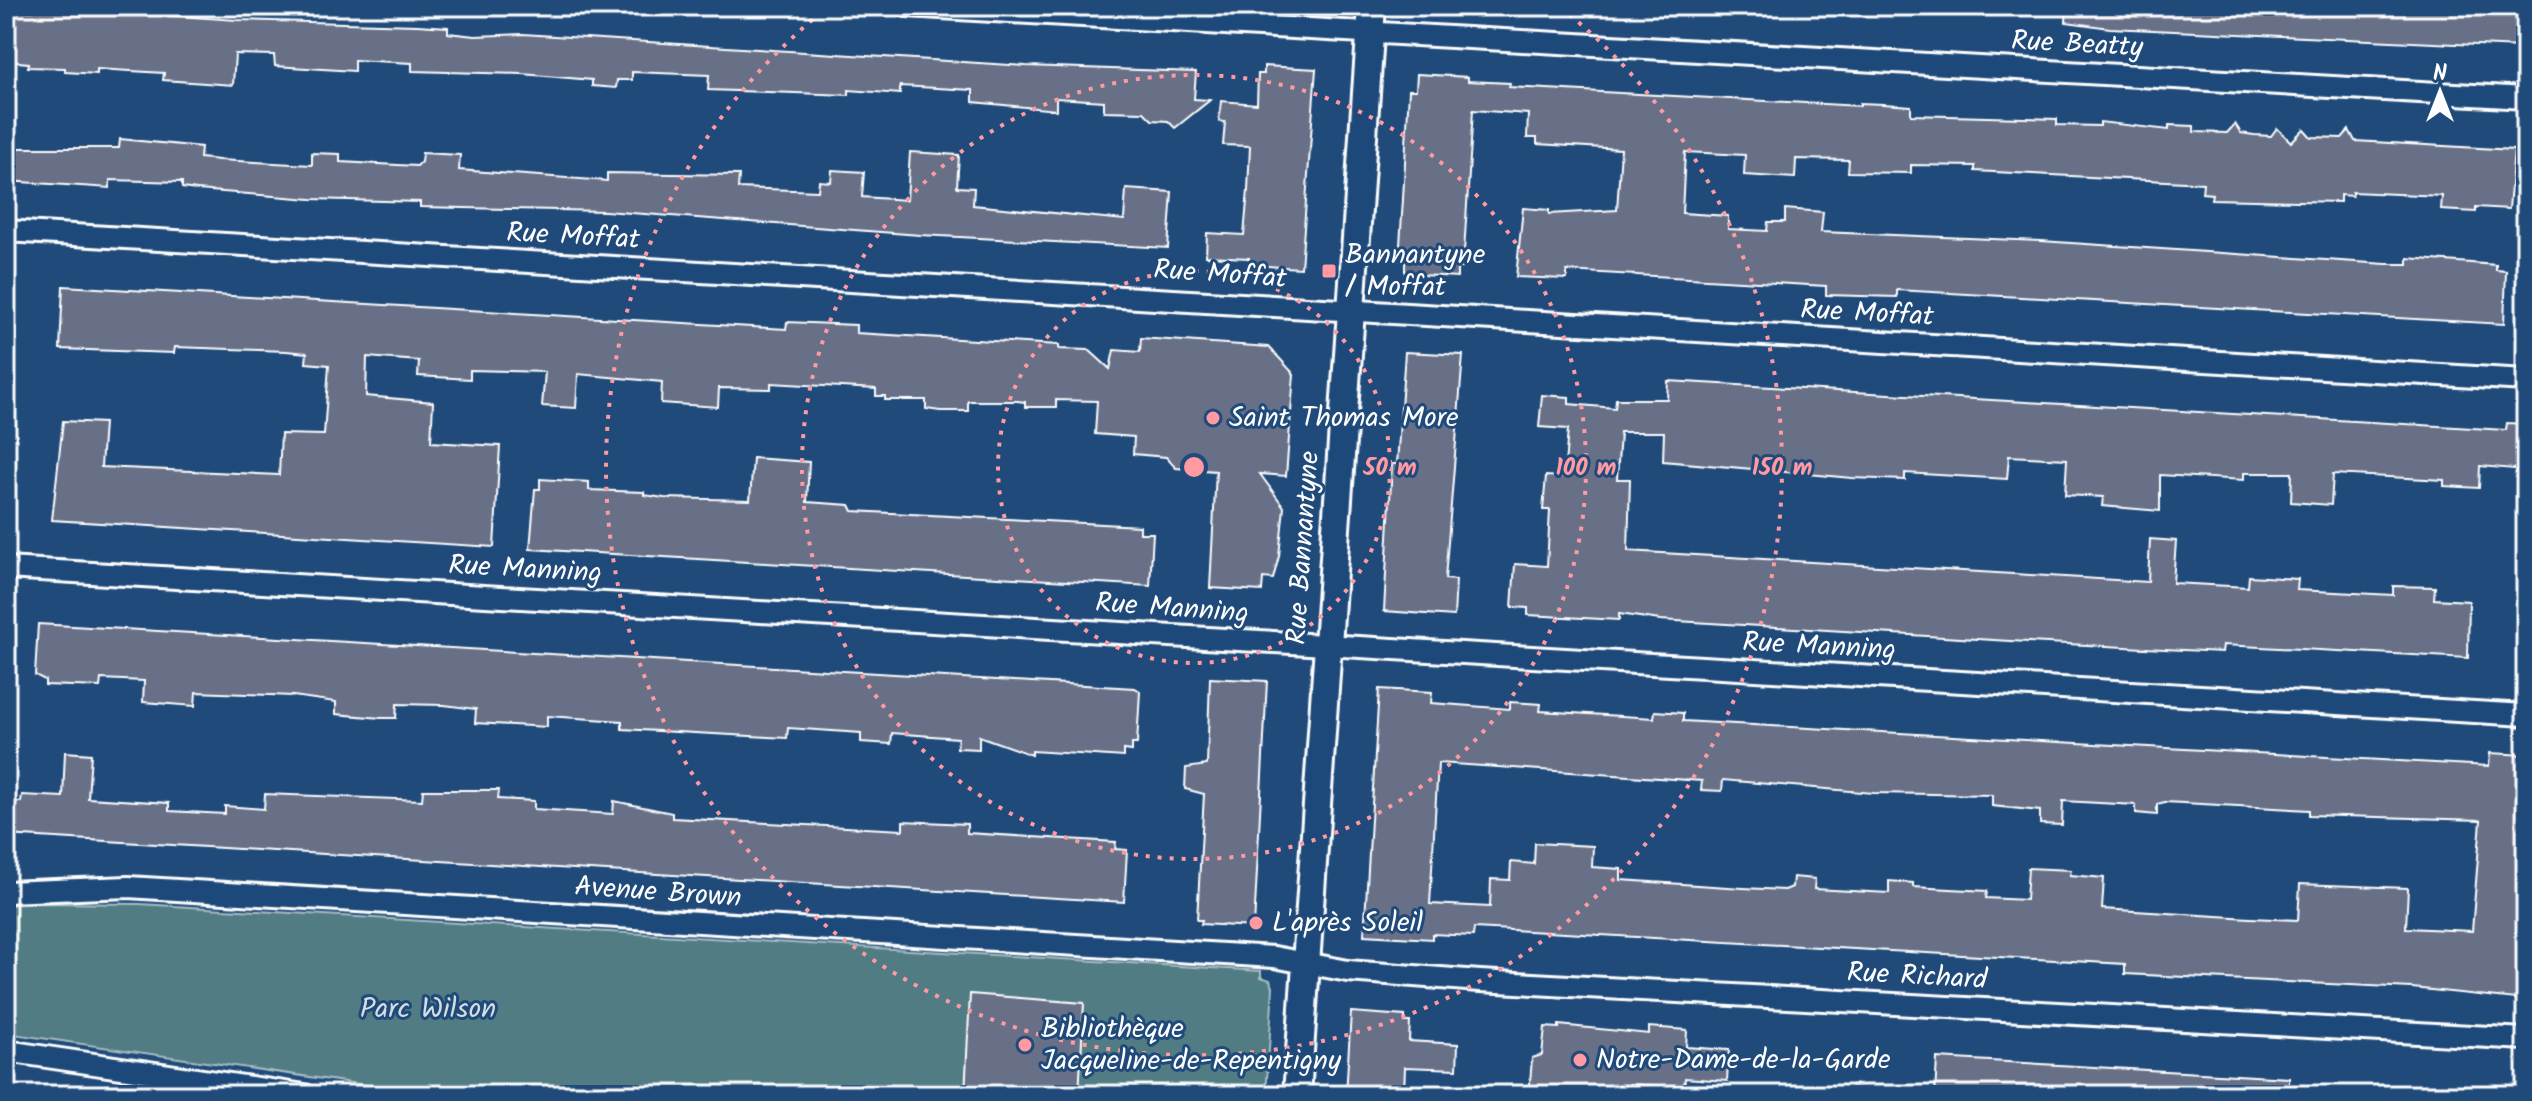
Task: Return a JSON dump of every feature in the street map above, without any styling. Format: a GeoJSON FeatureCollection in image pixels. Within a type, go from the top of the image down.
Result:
{"type":"FeatureCollection","features":[{"type":"Feature","properties":{"kind":"street","name":"Rue Beatty"},"geometry":{"type":"LineString","coordinates":[[906,6],[2526,98]]}},
{"type":"Feature","properties":{"kind":"street","name":"Rue Bannantyne"},"geometry":{"type":"LineString","coordinates":[[1297,1095],[1372,6]]}},
{"type":"Feature","properties":{"kind":"street","name":"Rue Moffat"},"geometry":{"type":"LineString","coordinates":[[6,231],[2526,380]]}},
{"type":"Feature","properties":{"kind":"street","name":"Rue Manning"},"geometry":{"type":"LineString","coordinates":[[6,568],[2526,715]]}},
{"type":"Feature","properties":{"kind":"street","name":"Avenue Brown"},"geometry":{"type":"LineString","coordinates":[[6,892],[128,887],[1274,957],[1306,964]]}},
{"type":"Feature","properties":{"kind":"street","name":"Rue Richard"},"geometry":{"type":"LineString","coordinates":[[1306,964],[1348,971],[1480,981],[2526,1039]]}},
{"type":"Feature","properties":{"kind":"street"},"geometry":{"type":"LineString","coordinates":[[6,1051],[305,1095]]}},
{"type":"Feature","properties":{"kind":"green space","name":"Parc Wilson"},"geometry":{"type":"Polygon","coordinates":[[[140,904],[1261,971],[1261,977],[1270,980],[1273,987],[1266,1095],[434,1095],[6,1033],[6,905],[140,904]]]}},
{"type":"Feature","properties":{"kind":"green space"},"geometry":{"type":"Polygon","coordinates":[[[1851,1087],[1892,1091],[1891,1095],[1851,1095],[1851,1087]]]}},
{"type":"Feature","properties":{"kind":"building"},"geometry":{"type":"Polygon","coordinates":[[[33,6],[237,20],[448,27],[448,33],[475,36],[523,34],[1026,66],[1196,72],[1194,99],[1210,100],[1175,128],[1168,121],[1152,120],[1144,112],[1104,111],[1104,101],[1056,98],[1056,110],[973,102],[973,90],[900,86],[900,94],[849,90],[849,95],[708,90],[709,75],[632,72],[632,80],[617,80],[616,88],[592,86],[592,80],[522,74],[412,71],[412,63],[354,60],[354,71],[275,66],[274,55],[235,54],[233,85],[163,80],[164,73],[97,69],[97,74],[65,72],[65,68],[28,67],[29,63],[6,61],[8,9],[32,11],[33,6]]]}},
{"type":"Feature","properties":{"kind":"building"},"geometry":{"type":"Polygon","coordinates":[[[2067,6],[2522,6],[2520,47],[2110,28],[2066,22],[2067,6]]]}},
{"type":"Feature","properties":{"kind":"building"},"geometry":{"type":"Polygon","coordinates":[[[1264,66],[1316,69],[1301,268],[1249,265],[1249,258],[1206,256],[1207,233],[1244,235],[1250,146],[1223,145],[1225,122],[1219,121],[1221,101],[1257,104],[1258,74],[1264,74],[1264,66]]]}},
{"type":"Feature","properties":{"kind":"building"},"geometry":{"type":"Polygon","coordinates":[[[1417,74],[1468,77],[1468,81],[1510,83],[1509,87],[1860,106],[1860,103],[1911,106],[1911,115],[2057,119],[2057,125],[2100,126],[2100,122],[2169,130],[2169,125],[2194,126],[2194,132],[2227,133],[2235,124],[2241,133],[2254,135],[2271,136],[2277,128],[2291,142],[2304,129],[2311,137],[2342,138],[2349,130],[2355,141],[2514,150],[2509,209],[2476,207],[2476,212],[2441,210],[2442,196],[2352,192],[2352,196],[2340,195],[2340,202],[2211,199],[2212,194],[2202,193],[2203,183],[1975,171],[1975,166],[1911,165],[1911,173],[1848,172],[1849,160],[1796,159],[1795,178],[1744,175],[1745,155],[1685,152],[1682,213],[1728,216],[1728,229],[1767,231],[1768,222],[1785,222],[1785,209],[1823,212],[1821,232],[2041,241],[2386,264],[2408,264],[2408,258],[2496,265],[2496,270],[2506,271],[2504,324],[1897,290],[1897,297],[1826,295],[1826,286],[1567,271],[1567,279],[1516,277],[1523,208],[1549,210],[1549,214],[1617,210],[1621,149],[1537,144],[1537,138],[1527,138],[1528,114],[1473,110],[1463,268],[1457,268],[1457,277],[1405,274],[1405,260],[1399,260],[1409,90],[1416,90],[1417,74]]]}},
{"type":"Feature","properties":{"kind":"building"},"geometry":{"type":"Polygon","coordinates":[[[120,139],[201,147],[200,158],[219,160],[312,165],[312,153],[340,154],[340,162],[417,166],[422,153],[460,155],[459,170],[607,181],[607,173],[739,175],[738,188],[818,191],[819,181],[831,182],[832,170],[864,172],[862,197],[907,200],[910,152],[959,155],[957,187],[974,188],[973,205],[1124,220],[1126,189],[1172,192],[1168,248],[920,235],[605,211],[420,207],[420,202],[311,199],[197,190],[182,188],[182,182],[110,180],[110,188],[6,181],[8,148],[119,148],[120,139]]]}},
{"type":"Feature","properties":{"kind":"building"},"geometry":{"type":"Polygon","coordinates":[[[63,286],[786,329],[787,322],[856,325],[856,333],[1059,345],[1059,349],[1089,350],[1110,369],[1114,350],[1140,352],[1141,338],[1269,347],[1294,374],[1286,476],[1260,474],[1284,507],[1279,556],[1273,579],[1263,578],[1262,591],[1210,588],[1216,471],[1176,468],[1166,457],[1133,454],[1134,437],[1095,434],[1097,401],[1056,400],[1056,407],[1025,407],[1025,402],[1017,401],[968,401],[968,411],[940,411],[926,409],[926,400],[885,400],[885,396],[876,396],[876,389],[771,383],[771,389],[719,388],[718,407],[661,403],[662,382],[578,374],[576,408],[542,406],[545,372],[470,370],[470,379],[418,376],[419,361],[367,357],[366,396],[433,402],[431,442],[500,446],[494,547],[52,520],[63,421],[104,423],[101,467],[279,475],[281,434],[324,435],[329,365],[306,363],[307,353],[286,351],[175,347],[174,353],[60,349],[63,286]]]}},
{"type":"Feature","properties":{"kind":"building"},"geometry":{"type":"Polygon","coordinates":[[[1405,352],[1463,355],[1445,579],[1456,580],[1454,616],[1384,611],[1392,464],[1397,464],[1405,352]]]}},
{"type":"Feature","properties":{"kind":"building"},"geometry":{"type":"Polygon","coordinates":[[[1668,381],[2506,430],[2507,423],[2526,424],[2526,470],[2480,466],[2479,488],[2444,486],[2444,480],[2333,474],[2331,505],[2291,502],[2292,473],[2244,473],[2244,480],[2160,475],[2160,511],[2102,506],[2103,497],[2065,495],[2067,459],[2009,456],[2007,479],[1905,473],[1905,480],[1852,478],[1663,461],[1664,432],[1620,432],[1617,479],[1630,479],[1628,551],[2148,582],[2150,539],[2176,541],[2173,583],[2248,587],[2249,576],[2298,579],[2297,590],[2393,595],[2393,586],[2435,587],[2434,599],[2469,601],[2468,658],[2223,645],[2222,652],[2010,641],[1660,620],[1619,614],[1619,620],[1528,615],[1528,608],[1512,607],[1515,564],[1547,566],[1550,510],[1543,510],[1546,476],[1564,477],[1568,429],[1539,427],[1542,395],[1569,397],[1569,404],[1615,408],[1616,399],[1667,399],[1668,381]]]}},
{"type":"Feature","properties":{"kind":"building"},"geometry":{"type":"Polygon","coordinates":[[[753,458],[809,462],[807,502],[850,505],[853,511],[1140,526],[1140,533],[1153,533],[1150,586],[530,549],[535,489],[540,489],[540,479],[589,482],[589,490],[644,492],[644,495],[664,498],[750,500],[753,458]]]}},
{"type":"Feature","properties":{"kind":"building"},"geometry":{"type":"Polygon","coordinates":[[[38,624],[1135,688],[1140,691],[1137,744],[1132,744],[1132,751],[1124,750],[1124,757],[1032,751],[1032,755],[979,736],[979,749],[957,748],[958,738],[892,733],[891,744],[861,742],[861,733],[788,728],[787,738],[622,729],[622,721],[547,716],[547,727],[475,723],[476,709],[444,705],[397,704],[396,718],[381,718],[336,714],[336,702],[293,696],[196,692],[195,706],[143,702],[144,681],[101,679],[100,687],[45,685],[45,680],[35,675],[38,624]]]}},
{"type":"Feature","properties":{"kind":"building"},"geometry":{"type":"Polygon","coordinates":[[[1210,678],[1267,681],[1254,927],[1201,924],[1202,920],[1197,920],[1204,794],[1185,789],[1186,768],[1207,765],[1210,678]]]}},
{"type":"Feature","properties":{"kind":"building"},"geometry":{"type":"Polygon","coordinates":[[[1379,689],[1432,692],[1431,703],[1510,709],[1510,702],[1541,704],[1540,711],[1654,718],[1655,711],[1683,713],[1683,721],[2489,766],[2490,753],[2526,755],[2526,1000],[2412,988],[2125,974],[2125,964],[1474,928],[1473,936],[1432,934],[1432,939],[1364,935],[1379,689]],[[1438,763],[1430,904],[1490,907],[1491,879],[1510,880],[1511,862],[1534,864],[1535,843],[1593,846],[1592,867],[1621,869],[1621,880],[1743,888],[1785,890],[1792,887],[1793,877],[1815,879],[1814,889],[1889,893],[1889,881],[1913,883],[1913,887],[1987,891],[1986,898],[2026,900],[2028,868],[2071,870],[2070,875],[2104,878],[2102,909],[2250,918],[2298,920],[2300,884],[2408,888],[2406,928],[2472,931],[2481,820],[2309,815],[2309,810],[2165,802],[2157,804],[2157,815],[2136,813],[2136,805],[2063,801],[2062,825],[2040,824],[2040,811],[1992,806],[1992,795],[1873,793],[1723,780],[1722,791],[1701,790],[1702,781],[1438,763]]]}},
{"type":"Feature","properties":{"kind":"building"},"geometry":{"type":"Polygon","coordinates":[[[65,752],[91,754],[88,798],[169,803],[169,811],[225,814],[225,806],[264,809],[265,794],[422,800],[423,790],[499,790],[498,799],[534,801],[534,809],[613,814],[614,801],[672,813],[672,818],[903,830],[903,821],[967,824],[967,833],[1116,842],[1115,849],[1127,850],[1124,902],[6,835],[6,801],[21,802],[22,795],[63,797],[65,752]]]}},
{"type":"Feature","properties":{"kind":"building","name":"Bibliothèque Jacqueline-de-Repentigny"},"geometry":{"type":"Polygon","coordinates":[[[970,994],[1084,1003],[1079,1095],[965,1095],[970,994]]]}},
{"type":"Feature","properties":{"kind":"building"},"geometry":{"type":"Polygon","coordinates":[[[1351,1012],[1405,1016],[1405,1022],[1410,1022],[1409,1041],[1458,1044],[1457,1069],[1405,1067],[1404,1092],[1398,1091],[1398,1095],[1346,1095],[1351,1012]]]}},
{"type":"Feature","properties":{"kind":"building"},"geometry":{"type":"Polygon","coordinates":[[[1559,1025],[1649,1034],[1649,1027],[1687,1030],[1686,1047],[1729,1050],[1727,1081],[1685,1078],[1684,1088],[1630,1084],[1630,1095],[1529,1095],[1532,1058],[1542,1055],[1545,1027],[1559,1028],[1559,1025]]]}},
{"type":"Feature","properties":{"kind":"building"},"geometry":{"type":"Polygon","coordinates":[[[1937,1058],[2289,1078],[2289,1095],[1935,1095],[1937,1058]]]}},
{"type":"Feature","properties":{"kind":"place","name":"Bannantyne / Moffat"},"geometry":{"type":"Point","coordinates":[1329,271]}},
{"type":"Feature","properties":{"kind":"place","name":"Saint Thomas More"},"geometry":{"type":"Point","coordinates":[1213,418]}},
{"type":"Feature","properties":{"kind":"place","name":"L'après Soleil"},"geometry":{"type":"Point","coordinates":[1256,923]}},
{"type":"Feature","properties":{"kind":"place","name":"Bibliothèque Jacqueline-de-Repentigny"},"geometry":{"type":"Point","coordinates":[1025,1045]}},
{"type":"Feature","properties":{"kind":"place","name":"Notre-Dame-de-la-Garde"},"geometry":{"type":"Point","coordinates":[1580,1060]}}]}
